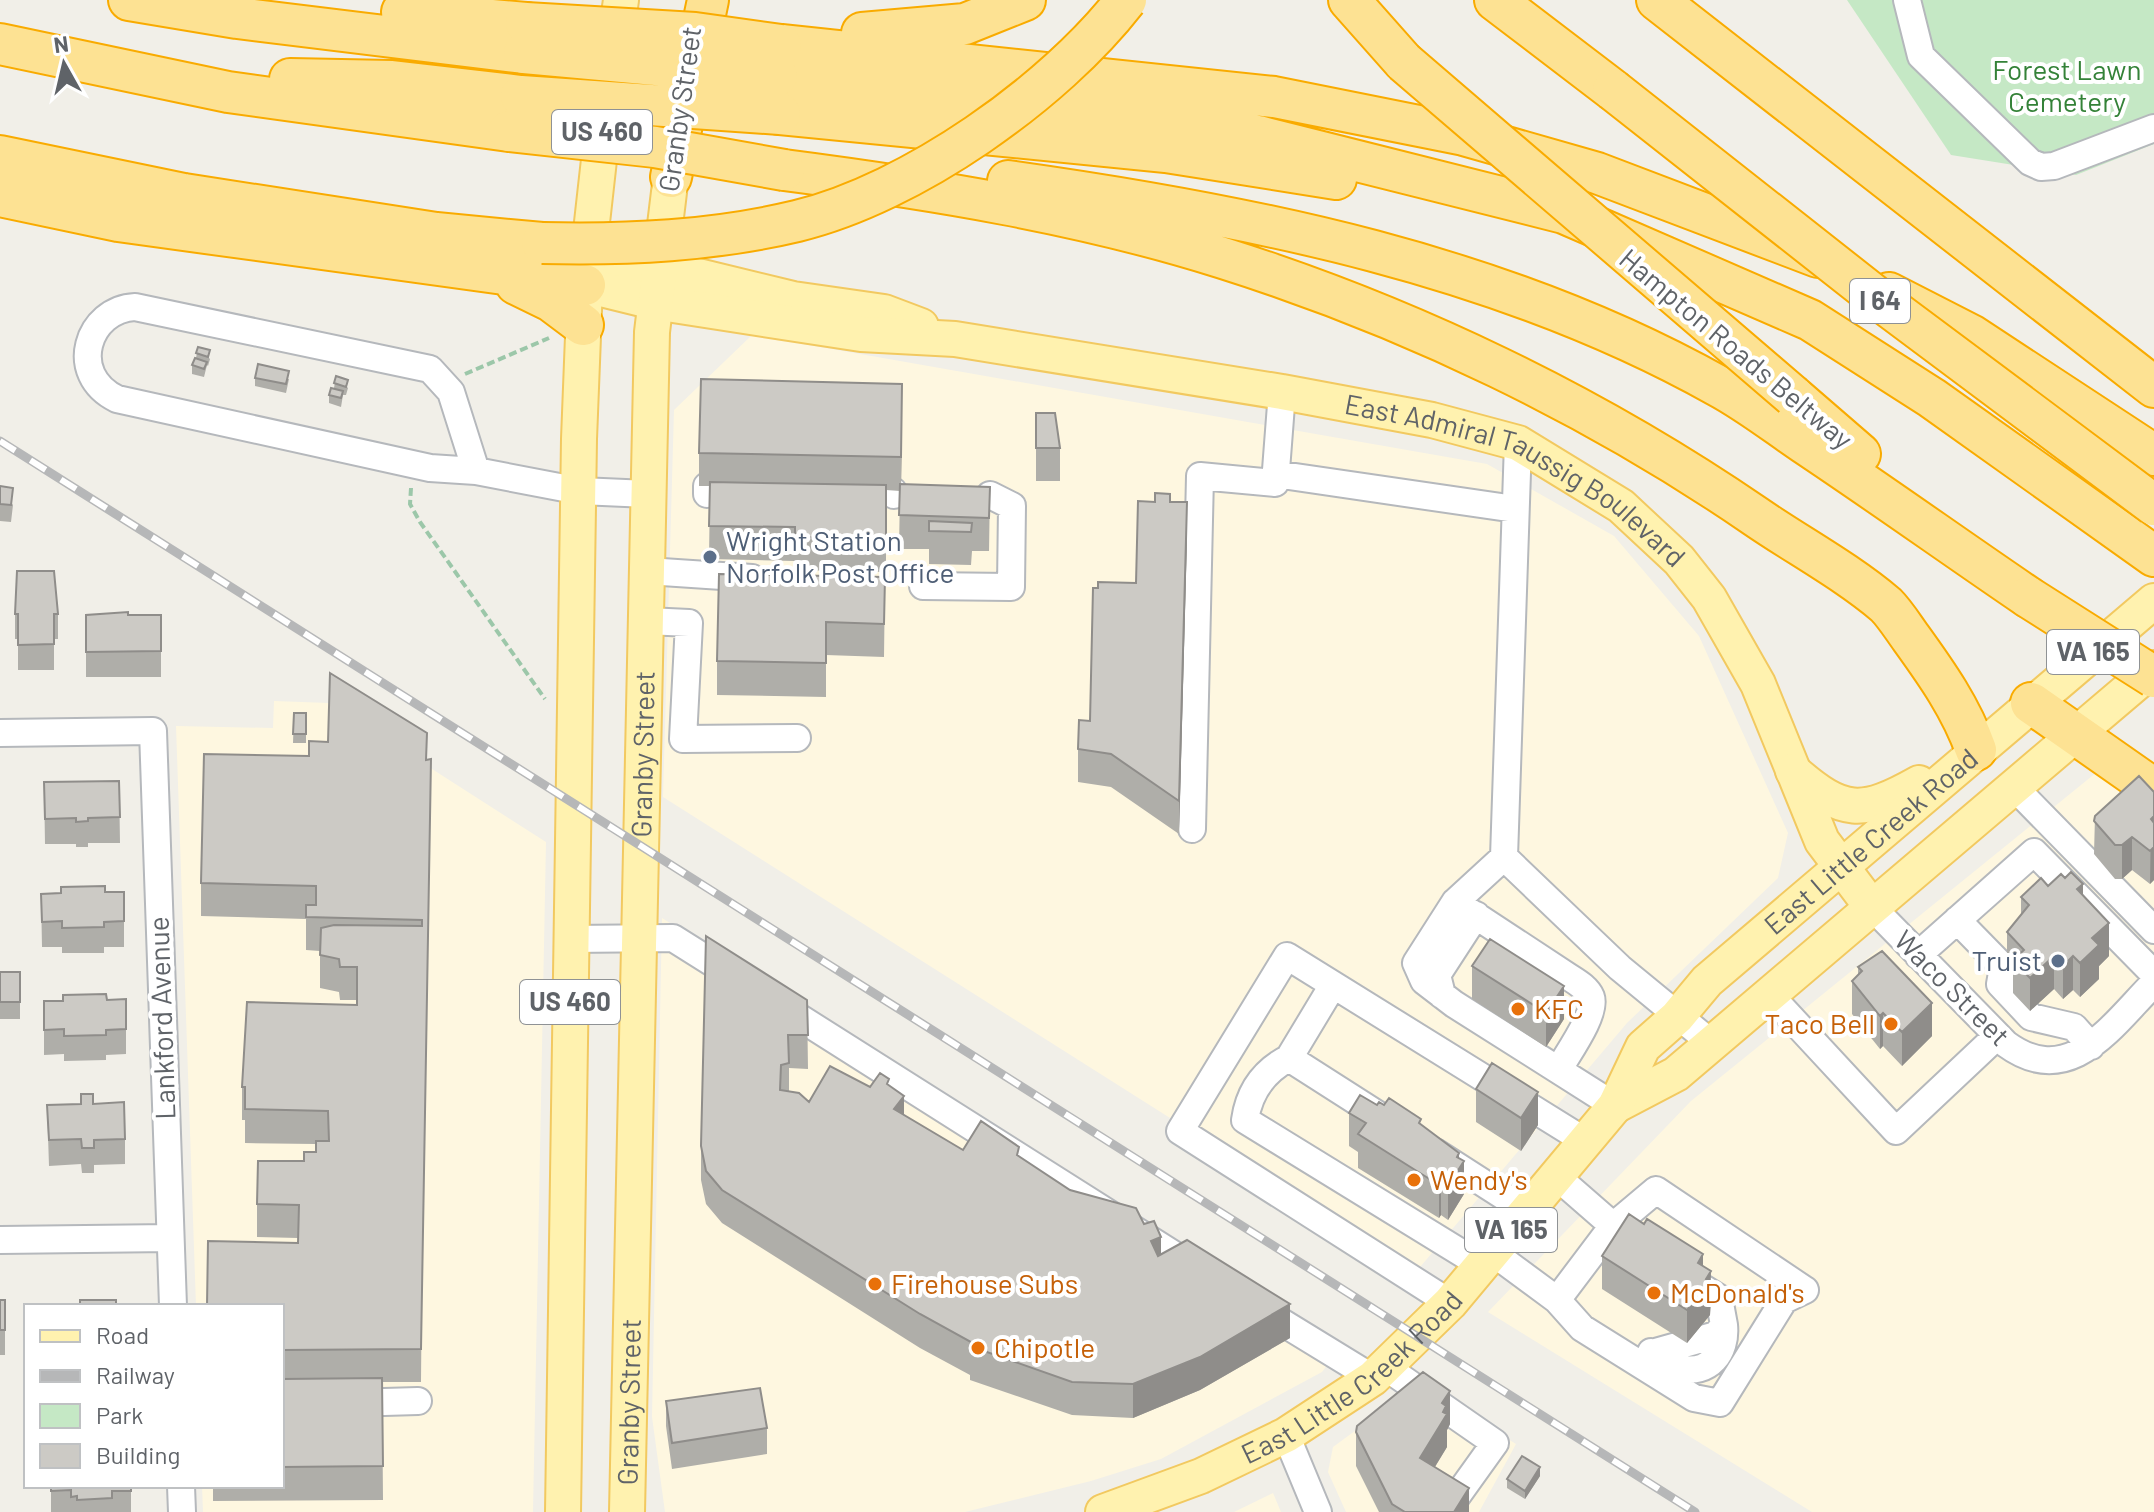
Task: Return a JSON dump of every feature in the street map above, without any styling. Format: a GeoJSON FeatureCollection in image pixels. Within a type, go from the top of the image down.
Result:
{"type":"FeatureCollection","features":[{"type":"Feature","properties":{"kind":"highway"},"geometry":{"type":"LineString","coordinates":[[129,0],[237,18],[525,38],[699,11]]}},
{"type":"Feature","properties":{"kind":"highway"},"geometry":{"type":"LineString","coordinates":[[268,0],[525,38],[781,97],[1104,194],[1233,217],[1412,262],[1542,305],[1720,387],[2038,592],[2154,677]]}},
{"type":"Feature","properties":{"kind":"highway"},"geometry":{"type":"LineString","coordinates":[[0,44],[142,76],[392,81],[515,114],[663,162],[781,97],[872,34],[965,24],[1025,0]]}},
{"type":"Feature","properties":{"kind":"highway"},"geometry":{"type":"LineString","coordinates":[[0,156],[184,194],[436,233],[542,243],[638,244],[704,237],[798,220],[850,203],[914,172],[989,128],[1093,40],[1126,0]]}},
{"type":"Feature","properties":{"kind":"highway","name":"Hampton Roads Beltway"},"geometry":{"type":"LineString","coordinates":[[1349,0],[1404,62],[1658,284],[1793,396],[2038,592],[2138,645],[2154,660]]}},
{"type":"Feature","properties":{"kind":"highway"},"geometry":{"type":"LineString","coordinates":[[1657,0],[2154,387]]}},
{"type":"Feature","properties":{"kind":"highway","name":"I 64"},"geometry":{"type":"LineString","coordinates":[[1498,3],[1885,304],[2154,505]]}},
{"type":"Feature","properties":{"kind":"highway"},"geometry":{"type":"LineString","coordinates":[[699,11],[781,97],[922,188],[1038,211],[1221,257],[1352,305],[1518,377],[1703,481],[1888,607],[1942,681],[1966,721],[1976,750]]}},
{"type":"Feature","properties":{"kind":"highway"},"geometry":{"type":"LineString","coordinates":[[663,162],[699,11]]}},
{"type":"Feature","properties":{"kind":"highway"},"geometry":{"type":"LineString","coordinates":[[781,97],[1564,213],[1810,320],[1908,381],[2139,545]]}},
{"type":"Feature","properties":{"kind":"highway"},"geometry":{"type":"LineString","coordinates":[[515,114],[781,97],[1274,97],[1464,135],[1597,173],[1812,254],[1971,335],[2154,455]]}},
{"type":"Feature","properties":{"kind":"highway"},"geometry":{"type":"LineString","coordinates":[[0,196],[118,221],[487,271],[586,274]]}},
{"type":"Feature","properties":{"kind":"highway"},"geometry":{"type":"LineString","coordinates":[[487,271],[551,301],[583,325]]}},
{"type":"Feature","properties":{"kind":"highway"},"geometry":{"type":"LineString","coordinates":[[2031,703],[2154,789]]}},
{"type":"Feature","properties":{"kind":"main road","name":"US 460"},"geometry":{"type":"LineString","coordinates":[[563,1512],[570,939],[583,325],[586,274],[621,0]]}},
{"type":"Feature","properties":{"kind":"main road","name":"Granby Street"},"geometry":{"type":"LineString","coordinates":[[627,1512],[648,494],[663,162]]}},
{"type":"Feature","properties":{"kind":"main road","name":"East Admiral Taussig Boulevard"},"geometry":{"type":"LineString","coordinates":[[586,274],[656,286],[694,275],[793,299],[884,312],[955,339],[1282,392],[1432,420],[1518,443],[1580,478],[1621,506],[1679,560],[1736,640],[1822,841],[1871,906]]}},
{"type":"Feature","properties":{"kind":"main road","name":"East Little Creek Road"},"geometry":{"type":"LineString","coordinates":[[1115,1510],[1201,1476],[1286,1435],[1378,1372],[1450,1303],[1615,1106],[1643,1047],[1677,1017],[1707,981],[2154,601]]}},
{"type":"Feature","properties":{"kind":"main road","name":"East Little Creek Road"},"geometry":{"type":"LineString","coordinates":[[1615,1106],[1676,1074],[2154,668]]}},
{"type":"Feature","properties":{"kind":"main road"},"geometry":{"type":"LineString","coordinates":[[1792,771],[1817,792],[1854,808],[1891,799],[1976,750]]}},
{"type":"Feature","properties":{"kind":"street"},"geometry":{"type":"LineString","coordinates":[[1914,8],[1921,56],[2030,162],[2041,167],[2054,166],[2154,128]]}},
{"type":"Feature","properties":{"kind":"street"},"geometry":{"type":"LineString","coordinates":[[476,471],[451,392],[430,369],[135,307],[111,314],[92,336],[87,356],[89,376],[100,391],[117,399],[419,465],[476,471],[580,491],[648,494]]}},
{"type":"Feature","properties":{"kind":"street"},"geometry":{"type":"LineString","coordinates":[[1192,829],[1200,476],[1275,483],[1282,392]]}},
{"type":"Feature","properties":{"kind":"street"},"geometry":{"type":"LineString","coordinates":[[1518,443],[1504,857],[1465,908],[1416,963],[1424,981],[1442,995],[1615,1106]]}},
{"type":"Feature","properties":{"kind":"street"},"geometry":{"type":"LineString","coordinates":[[1275,474],[1515,509]]}},
{"type":"Feature","properties":{"kind":"street"},"geometry":{"type":"LineString","coordinates":[[923,586],[1011,587],[1012,506],[990,495]]}},
{"type":"Feature","properties":{"kind":"street"},"geometry":{"type":"LineString","coordinates":[[647,571],[770,579]]}},
{"type":"Feature","properties":{"kind":"street"},"geometry":{"type":"LineString","coordinates":[[647,621],[689,623],[683,739],[797,738]]}},
{"type":"Feature","properties":{"kind":"street","name":"Lankford Avenue"},"geometry":{"type":"LineString","coordinates":[[0,733],[153,731],[173,1304]]}},
{"type":"Feature","properties":{"kind":"street"},"geometry":{"type":"LineString","coordinates":[[2013,786],[2154,930]]}},
{"type":"Feature","properties":{"kind":"street"},"geometry":{"type":"LineString","coordinates":[[1918,955],[2034,852],[2154,974]]}},
{"type":"Feature","properties":{"kind":"street"},"geometry":{"type":"LineString","coordinates":[[1504,857],[1620,968],[1710,1042]]}},
{"type":"Feature","properties":{"kind":"street","name":"Waco Street"},"geometry":{"type":"LineString","coordinates":[[1871,906],[1997,1036],[2018,1053],[2046,1061],[2065,1059],[2091,1046],[2154,983]]}},
{"type":"Feature","properties":{"kind":"street"},"geometry":{"type":"LineString","coordinates":[[1465,908],[1585,988],[1591,998],[1592,1010],[1559,1069]]}},
{"type":"Feature","properties":{"kind":"street"},"geometry":{"type":"LineString","coordinates":[[1957,920],[2091,1046]]}},
{"type":"Feature","properties":{"kind":"street"},"geometry":{"type":"LineString","coordinates":[[570,939],[673,938],[1232,1291],[1378,1372],[1495,1443],[1452,1503]]}},
{"type":"Feature","properties":{"kind":"street"},"geometry":{"type":"LineString","coordinates":[[1450,1303],[1180,1131],[1287,956],[1585,1141]]}},
{"type":"Feature","properties":{"kind":"street"},"geometry":{"type":"LineString","coordinates":[[1333,985],[1289,1058],[1270,1067],[1247,1102],[1245,1120],[1557,1300],[1582,1328],[1694,1398],[1720,1403],[1784,1300],[1805,1290],[1656,1190],[1612,1227],[1557,1300]]}},
{"type":"Feature","properties":{"kind":"street"},"geometry":{"type":"LineString","coordinates":[[1768,993],[1896,1131],[1997,1036]]}},
{"type":"Feature","properties":{"kind":"street"},"geometry":{"type":"LineString","coordinates":[[1289,1058],[1527,1211]]}},
{"type":"Feature","properties":{"kind":"street"},"geometry":{"type":"LineString","coordinates":[[1556,1176],[1612,1227],[1647,1252]]}},
{"type":"Feature","properties":{"kind":"street"},"geometry":{"type":"LineString","coordinates":[[0,1240],[170,1238]]}},
{"type":"Feature","properties":{"kind":"street"},"geometry":{"type":"LineString","coordinates":[[1614,1348],[1634,1344],[1652,1353],[1716,1335],[1724,1325],[1719,1298],[1703,1288]]}},
{"type":"Feature","properties":{"kind":"street"},"geometry":{"type":"LineString","coordinates":[[284,1405],[418,1401]]}},
{"type":"Feature","properties":{"kind":"street"},"geometry":{"type":"LineString","coordinates":[[1286,1435],[1318,1512]]}},
{"type":"Feature","properties":{"kind":"street"},"geometry":{"type":"LineString","coordinates":[[181,1488],[182,1512]]}},
{"type":"Feature","properties":{"kind":"path"},"geometry":{"type":"LineString","coordinates":[[411,488],[410,504],[420,522],[547,701]]}},
{"type":"Feature","properties":{"kind":"shaded area"},"geometry":{"type":"Polygon","coordinates":[[[752,335],[1487,464],[1614,536],[1699,636],[1788,833],[1778,878],[1627,1023],[1415,1273],[663,797],[674,410],[752,335]]]}},
{"type":"Feature","properties":{"kind":"shaded area"},"geometry":{"type":"Polygon","coordinates":[[[274,701],[329,703],[546,842],[533,1512],[203,1512],[202,1488],[284,1488],[284,1304],[196,1304],[176,726],[273,728],[274,701]]]}},
{"type":"Feature","properties":{"kind":"shaded area"},"geometry":{"type":"Polygon","coordinates":[[[2097,772],[2154,816],[2154,1512],[1812,1512],[1488,1312],[1691,1101],[2097,772]]]}},
{"type":"Feature","properties":{"kind":"shaded area"},"geometry":{"type":"Polygon","coordinates":[[[662,918],[1343,1345],[1322,1372],[1161,1459],[1091,1481],[965,1512],[665,1512],[652,1417],[662,918]]]}},
{"type":"Feature","properties":{"kind":"shaded area"},"geometry":{"type":"Polygon","coordinates":[[[1419,1384],[1516,1444],[1479,1512],[1346,1512],[1328,1472],[1333,1447],[1419,1384]]]}},
{"type":"Feature","properties":{"kind":"shaded area"},"geometry":{"type":"Polygon","coordinates":[[[1273,1493],[1281,1512],[1234,1512],[1273,1493]]]}},
{"type":"Feature","properties":{"kind":"green space","name":"Forest Lawn Cemetery"},"geometry":{"type":"Polygon","coordinates":[[[1847,0],[2154,0],[2154,144],[2076,175],[1951,155],[1847,0]]]}},
{"type":"Feature","properties":{"kind":"building"},"geometry":{"type":"Polygon","coordinates":[[[198,347],[210,350],[208,357],[196,353],[198,347]]]}},
{"type":"Feature","properties":{"kind":"building"},"geometry":{"type":"Polygon","coordinates":[[[195,358],[207,362],[204,369],[192,365],[195,358]]]}},
{"type":"Feature","properties":{"kind":"building"},"geometry":{"type":"Polygon","coordinates":[[[258,364],[289,371],[286,384],[255,378],[258,364]]]}},
{"type":"Feature","properties":{"kind":"building"},"geometry":{"type":"Polygon","coordinates":[[[336,376],[348,380],[346,387],[334,383],[336,376]]]}},
{"type":"Feature","properties":{"kind":"building"},"geometry":{"type":"Polygon","coordinates":[[[701,379],[902,384],[901,457],[699,453],[701,379]]]}},
{"type":"Feature","properties":{"kind":"building"},"geometry":{"type":"Polygon","coordinates":[[[331,388],[343,391],[341,398],[329,395],[331,388]]]}},
{"type":"Feature","properties":{"kind":"building"},"geometry":{"type":"Polygon","coordinates":[[[1036,413],[1055,413],[1060,448],[1036,448],[1036,413]]]}},
{"type":"Feature","properties":{"kind":"building"},"geometry":{"type":"Polygon","coordinates":[[[710,482],[886,485],[886,538],[795,537],[795,527],[709,526],[710,482]]]}},
{"type":"Feature","properties":{"kind":"building"},"geometry":{"type":"Polygon","coordinates":[[[900,484],[990,487],[989,518],[899,515],[900,484]]]}},
{"type":"Feature","properties":{"kind":"building"},"geometry":{"type":"Polygon","coordinates":[[[0,486],[13,488],[11,505],[0,504],[0,486]]]}},
{"type":"Feature","properties":{"kind":"building"},"geometry":{"type":"Polygon","coordinates":[[[1155,493],[1170,494],[1170,502],[1187,502],[1179,801],[1111,754],[1078,749],[1079,720],[1090,721],[1093,588],[1098,588],[1098,582],[1136,583],[1138,501],[1155,502],[1155,493]]]}},
{"type":"Feature","properties":{"kind":"building"},"geometry":{"type":"Polygon","coordinates":[[[929,521],[972,523],[971,532],[929,531],[929,521]]]}},
{"type":"Feature","properties":{"kind":"building"},"geometry":{"type":"Polygon","coordinates":[[[17,571],[54,571],[58,614],[54,614],[54,644],[18,645],[18,614],[15,614],[17,571]]]}},
{"type":"Feature","properties":{"kind":"building"},"geometry":{"type":"Polygon","coordinates":[[[719,574],[885,577],[884,624],[826,622],[826,663],[717,661],[719,574]]]}},
{"type":"Feature","properties":{"kind":"building"},"geometry":{"type":"Polygon","coordinates":[[[128,612],[128,615],[161,615],[161,651],[86,652],[86,615],[128,612]]]}},
{"type":"Feature","properties":{"kind":"building"},"geometry":{"type":"Polygon","coordinates":[[[330,673],[427,733],[426,760],[431,759],[421,1349],[284,1350],[284,1304],[207,1304],[208,1241],[298,1243],[299,1205],[257,1204],[258,1161],[304,1161],[304,1152],[316,1152],[316,1141],[329,1141],[328,1111],[245,1109],[245,1087],[242,1087],[247,1002],[357,1005],[357,967],[340,967],[339,959],[320,955],[321,928],[334,925],[422,926],[422,920],[306,917],[306,905],[316,905],[316,886],[201,883],[204,754],[309,756],[309,741],[328,742],[330,673]]]}},
{"type":"Feature","properties":{"kind":"building"},"geometry":{"type":"Polygon","coordinates":[[[294,713],[306,713],[306,734],[293,734],[294,713]]]}},
{"type":"Feature","properties":{"kind":"building"},"geometry":{"type":"Polygon","coordinates":[[[2139,776],[2154,792],[2154,816],[2151,819],[2154,823],[2154,847],[2150,851],[2132,837],[2122,845],[2115,845],[2094,821],[2095,816],[2139,776]]]}},
{"type":"Feature","properties":{"kind":"building"},"geometry":{"type":"Polygon","coordinates":[[[119,781],[120,817],[88,818],[88,821],[76,822],[76,818],[45,819],[44,782],[119,781]]]}},
{"type":"Feature","properties":{"kind":"building"},"geometry":{"type":"Polygon","coordinates":[[[2071,872],[2083,884],[2077,889],[2109,923],[2092,938],[2099,945],[2080,963],[2073,956],[2063,966],[2054,956],[2030,978],[2013,960],[2024,950],[2007,932],[2029,905],[2021,897],[2041,878],[2048,886],[2061,874],[2065,878],[2071,872]]]}},
{"type":"Feature","properties":{"kind":"building"},"geometry":{"type":"Polygon","coordinates":[[[105,886],[105,892],[124,892],[124,921],[104,922],[104,927],[62,928],[62,921],[42,922],[41,894],[61,893],[61,887],[105,886]]]}},
{"type":"Feature","properties":{"kind":"building"},"geometry":{"type":"Polygon","coordinates":[[[706,936],[807,1000],[808,1035],[788,1035],[789,1063],[781,1065],[780,1090],[799,1093],[809,1102],[830,1066],[870,1087],[880,1073],[889,1079],[887,1084],[904,1096],[894,1109],[963,1150],[981,1121],[1019,1147],[1017,1155],[1070,1190],[1136,1208],[1144,1224],[1154,1221],[1161,1237],[1151,1241],[1158,1256],[1187,1240],[1290,1304],[1200,1357],[1133,1384],[1072,1382],[970,1346],[971,1342],[920,1314],[722,1190],[706,1171],[701,1146],[706,936]]]}},
{"type":"Feature","properties":{"kind":"building"},"geometry":{"type":"Polygon","coordinates":[[[1490,939],[1564,986],[1546,1013],[1472,966],[1490,939]]]}},
{"type":"Feature","properties":{"kind":"building"},"geometry":{"type":"Polygon","coordinates":[[[1882,951],[1932,1003],[1902,1032],[1883,1013],[1880,1016],[1852,981],[1862,971],[1858,967],[1882,951]]]}},
{"type":"Feature","properties":{"kind":"building"},"geometry":{"type":"Polygon","coordinates":[[[0,972],[20,972],[20,1002],[0,1002],[0,972]]]}},
{"type":"Feature","properties":{"kind":"building"},"geometry":{"type":"Polygon","coordinates":[[[106,994],[107,1000],[126,999],[126,1029],[106,1030],[106,1035],[64,1036],[64,1029],[44,1030],[44,1001],[63,1001],[63,995],[106,994]]]}},
{"type":"Feature","properties":{"kind":"building"},"geometry":{"type":"Polygon","coordinates":[[[1492,1063],[1538,1092],[1521,1118],[1476,1089],[1492,1063]]]}},
{"type":"Feature","properties":{"kind":"building"},"geometry":{"type":"Polygon","coordinates":[[[81,1094],[93,1094],[93,1104],[124,1102],[125,1139],[94,1140],[94,1148],[82,1148],[81,1139],[49,1140],[47,1105],[81,1104],[81,1094]]]}},
{"type":"Feature","properties":{"kind":"building"},"geometry":{"type":"Polygon","coordinates":[[[1360,1095],[1377,1105],[1379,1102],[1384,1105],[1389,1098],[1421,1119],[1419,1123],[1459,1153],[1457,1157],[1464,1161],[1448,1186],[1441,1182],[1439,1185],[1358,1134],[1366,1123],[1349,1113],[1360,1095]]]}},
{"type":"Feature","properties":{"kind":"building"},"geometry":{"type":"Polygon","coordinates":[[[1629,1214],[1644,1224],[1647,1219],[1703,1254],[1698,1263],[1711,1271],[1706,1279],[1710,1281],[1687,1310],[1602,1256],[1629,1214]]]}},
{"type":"Feature","properties":{"kind":"building"},"geometry":{"type":"Polygon","coordinates":[[[0,1300],[5,1300],[5,1330],[0,1330],[0,1300]]]}},
{"type":"Feature","properties":{"kind":"building"},"geometry":{"type":"Polygon","coordinates":[[[80,1300],[116,1300],[116,1304],[80,1304],[80,1300]]]}},
{"type":"Feature","properties":{"kind":"building"},"geometry":{"type":"Polygon","coordinates":[[[1423,1372],[1450,1391],[1442,1403],[1446,1406],[1443,1412],[1447,1414],[1420,1458],[1469,1488],[1454,1512],[1405,1512],[1392,1504],[1356,1432],[1357,1426],[1423,1372]]]}},
{"type":"Feature","properties":{"kind":"building"},"geometry":{"type":"Polygon","coordinates":[[[382,1378],[383,1466],[284,1467],[284,1379],[382,1378]]]}},
{"type":"Feature","properties":{"kind":"building"},"geometry":{"type":"Polygon","coordinates":[[[760,1388],[767,1428],[672,1443],[666,1401],[760,1388]]]}},
{"type":"Feature","properties":{"kind":"building"},"geometry":{"type":"Polygon","coordinates":[[[1522,1456],[1540,1467],[1525,1491],[1507,1479],[1522,1456]]]}},
{"type":"Feature","properties":{"kind":"building"},"geometry":{"type":"Polygon","coordinates":[[[51,1488],[131,1488],[131,1491],[112,1491],[112,1498],[77,1500],[77,1496],[71,1497],[71,1490],[51,1491],[51,1488]]]}},
{"type":"Feature","properties":{"kind":"railway"},"geometry":{"type":"LineString","coordinates":[[0,441],[1695,1512]]}},
{"type":"Feature","properties":{"kind":"place","name":"Wright Station Norfolk Post Office"},"geometry":{"type":"Point","coordinates":[710,557]}},
{"type":"Feature","properties":{"kind":"place","name":"Truist"},"geometry":{"type":"Point","coordinates":[2058,961]}},
{"type":"Feature","properties":{"kind":"place","name":"KFC"},"geometry":{"type":"Point","coordinates":[1518,1009]}},
{"type":"Feature","properties":{"kind":"place","name":"Taco Bell"},"geometry":{"type":"Point","coordinates":[1891,1024]}},
{"type":"Feature","properties":{"kind":"place","name":"Wendy's"},"geometry":{"type":"Point","coordinates":[1414,1180]}},
{"type":"Feature","properties":{"kind":"place","name":"Firehouse Subs"},"geometry":{"type":"Point","coordinates":[875,1284]}},
{"type":"Feature","properties":{"kind":"place","name":"McDonald's"},"geometry":{"type":"Point","coordinates":[1654,1293]}},
{"type":"Feature","properties":{"kind":"place","name":"Chipotle"},"geometry":{"type":"Point","coordinates":[978,1348]}}]}
